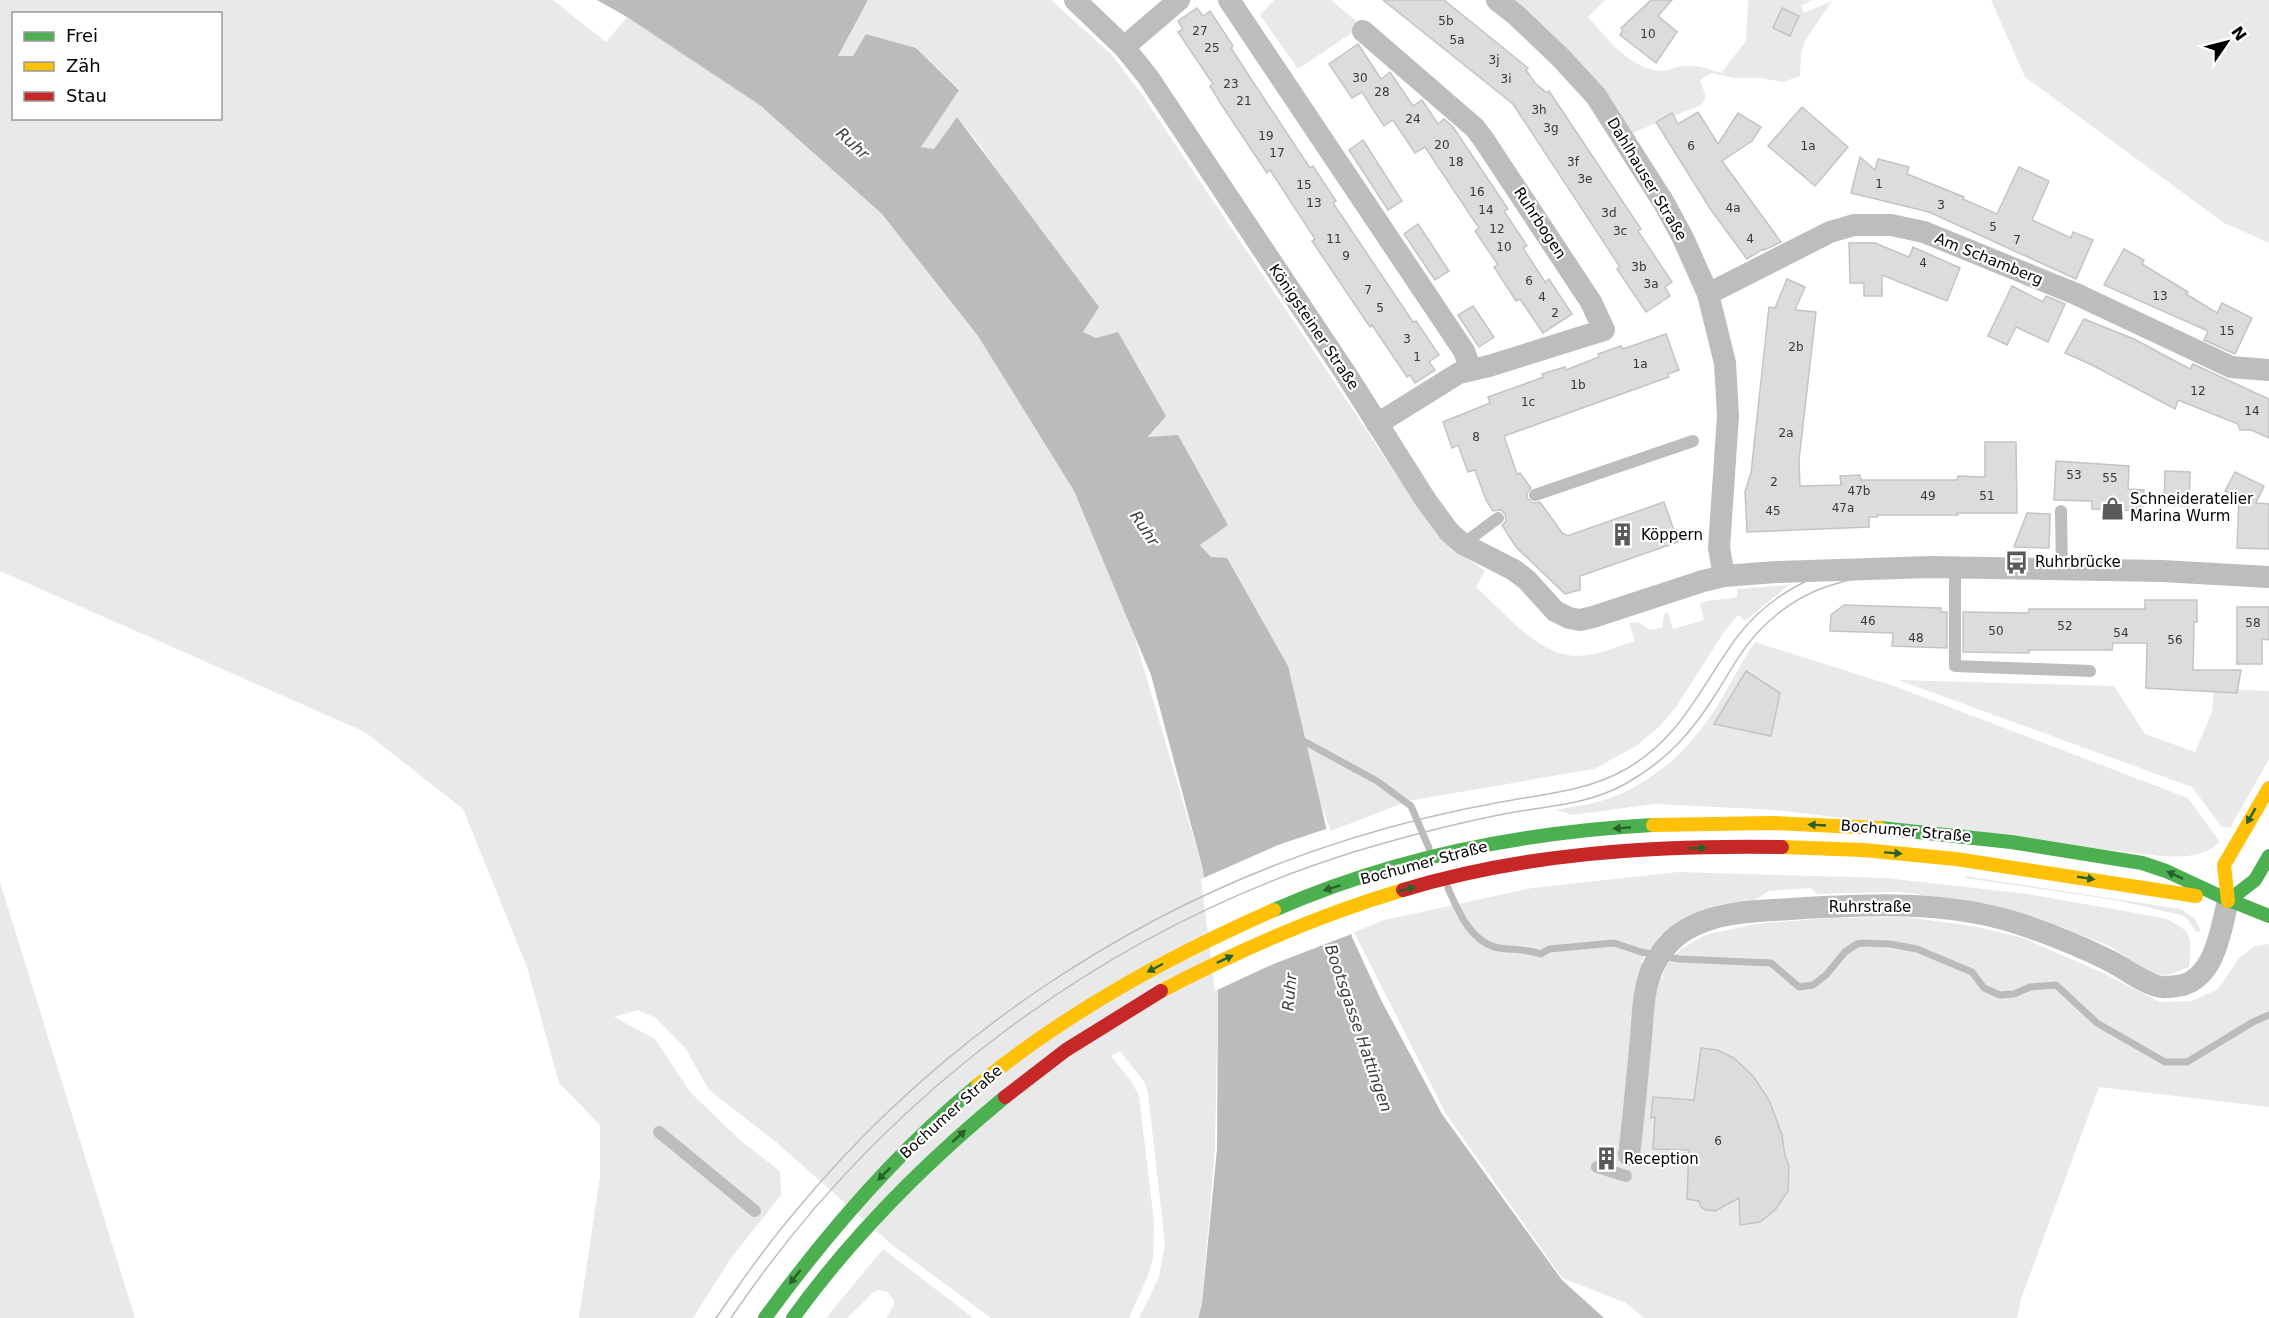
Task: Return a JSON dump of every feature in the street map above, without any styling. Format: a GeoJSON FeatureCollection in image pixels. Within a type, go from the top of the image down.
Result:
{"type":"FeatureCollection","features":[{"type":"Feature","properties":{"kind":"main road"},"geometry":{"type":"LineString","coordinates":[[2228,901],[2224,865],[2269,788]]}},
{"type":"Feature","properties":{"kind":"main road","name":"Bochumer Straße"},"geometry":{"type":"LineString","coordinates":[[765,1318],[790,1282],[826,1238],[883,1175],[972,1089],[1049,1030],[1124,984],[1193,948],[1321,891],[1457,852],[1511,841],[1585,831],[1724,823],[1816,824],[1998,839],[2157,867],[2228,901]]}},
{"type":"Feature","properties":{"kind":"main road","name":"Bochumer Straße"},"geometry":{"type":"LineString","coordinates":[[793,1318],[844,1252],[898,1195],[994,1105],[1065,1051],[1136,1006],[1210,966],[1324,916],[1422,885],[1465,874],[1599,854],[1657,849],[1727,847],[1820,848],[2003,864],[2228,901]]}},
{"type":"Feature","properties":{"kind":"main road"},"geometry":{"type":"LineString","coordinates":[[2228,901],[2255,879],[2269,856]]}},
{"type":"Feature","properties":{"kind":"main road"},"geometry":{"type":"LineString","coordinates":[[2228,901],[2269,916]]}},
{"type":"Feature","properties":{"kind":"street","name":"Königsteiner Straße"},"geometry":{"type":"LineString","coordinates":[[1076,0],[1124,47],[1172,113],[1449,532],[1463,544],[1514,570],[1527,580],[1555,611],[1569,618],[1580,620],[1724,576]]}},
{"type":"Feature","properties":{"kind":"street"},"geometry":{"type":"LineString","coordinates":[[1124,47],[1179,0]]}},
{"type":"Feature","properties":{"kind":"street"},"geometry":{"type":"LineString","coordinates":[[1228,0],[1464,351],[1471,370]]}},
{"type":"Feature","properties":{"kind":"street","name":"Dahlhauser Straße"},"geometry":{"type":"LineString","coordinates":[[1497,0],[1562,58],[1596,96],[1664,203],[1683,238],[1707,294],[1725,363],[1728,416],[1719,548],[1724,576]]}},
{"type":"Feature","properties":{"kind":"street","name":"Ruhrbogen"},"geometry":{"type":"LineString","coordinates":[[1363,31],[1475,128],[1592,302],[1604,330],[1459,373],[1377,424]]}},
{"type":"Feature","properties":{"kind":"street","name":"Am Schamberg"},"geometry":{"type":"LineString","coordinates":[[1707,294],[1830,232],[1854,225],[1891,225],[1924,232],[2076,294],[2231,367],[2269,370]]}},
{"type":"Feature","properties":{"kind":"street"},"geometry":{"type":"LineString","coordinates":[[1724,576],[1871,568],[1955,568],[2162,571],[2269,577]]}},
{"type":"Feature","properties":{"kind":"street","name":"Ruhrstraße"},"geometry":{"type":"LineString","coordinates":[[1628,1166],[1649,974],[1659,955],[1677,936],[1694,925],[1715,918],[1773,910],[1902,905],[1959,910],[2019,924],[2088,951],[2150,983],[2163,987],[2183,985],[2191,981],[2207,965],[2216,946],[2228,901]]}},
{"type":"Feature","properties":{"kind":"lane"},"geometry":{"type":"LineString","coordinates":[[1535,495],[1693,441]]}},
{"type":"Feature","properties":{"kind":"lane"},"geometry":{"type":"LineString","coordinates":[[2061,511],[2062,570]]}},
{"type":"Feature","properties":{"kind":"lane"},"geometry":{"type":"LineString","coordinates":[[1463,544],[1498,518]]}},
{"type":"Feature","properties":{"kind":"lane"},"geometry":{"type":"LineString","coordinates":[[1955,568],[1955,666],[2090,671]]}},
{"type":"Feature","properties":{"kind":"lane"},"geometry":{"type":"LineString","coordinates":[[659,1132],[755,1211]]}},
{"type":"Feature","properties":{"kind":"lane"},"geometry":{"type":"LineString","coordinates":[[1597,1167],[1628,1166]]}},
{"type":"Feature","properties":{"kind":"shaded area"},"geometry":{"type":"Polygon","coordinates":[[[0,0],[553,0],[606,42],[627,17],[761,106],[882,214],[978,336],[1074,491],[1132,628],[1203,870],[1218,994],[1215,1149],[1202,1304],[1197,1318],[1139,1318],[1159,1277],[1165,1243],[1148,1094],[1145,1083],[1120,1051],[1111,1056],[1131,1081],[1139,1096],[1154,1222],[1153,1257],[1149,1273],[1129,1318],[991,1318],[891,1244],[776,1142],[709,1090],[686,1049],[656,1018],[638,1010],[614,1017],[655,1039],[690,1092],[742,1142],[780,1171],[781,1195],[731,1258],[693,1318],[579,1318],[600,1176],[600,1125],[559,1083],[527,967],[463,809],[365,732],[0,571],[0,0]]]}},
{"type":"Feature","properties":{"kind":"shaded area"},"geometry":{"type":"Polygon","coordinates":[[[868,0],[1051,0],[1110,53],[1141,93],[1438,537],[1485,571],[1476,587],[1530,637],[1555,651],[1568,655],[1602,652],[1635,641],[1629,623],[1639,622],[1649,630],[1662,628],[1664,614],[1668,612],[1673,629],[1704,620],[1700,603],[1737,597],[1737,589],[1789,585],[1745,621],[1738,615],[1724,632],[1676,707],[1660,726],[1636,746],[1594,769],[1408,801],[1331,831],[1313,785],[1211,557],[1200,545],[1228,524],[1148,438],[1166,416],[1118,332],[1096,338],[1083,332],[1035,223],[975,139],[957,117],[934,149],[920,147],[959,89],[916,48],[866,34],[853,57],[838,56],[868,0]]]}},
{"type":"Feature","properties":{"kind":"shaded area"},"geometry":{"type":"Polygon","coordinates":[[[1274,0],[1331,0],[1362,26],[1298,69],[1260,15],[1274,0]]]}},
{"type":"Feature","properties":{"kind":"shaded area"},"geometry":{"type":"Polygon","coordinates":[[[1512,0],[1605,0],[1588,17],[1629,59],[1650,69],[1662,71],[1690,66],[1721,73],[1746,41],[1748,0],[1812,0],[1801,6],[1804,13],[1832,1],[1806,39],[1801,53],[1800,76],[1783,82],[1761,78],[1735,78],[1712,73],[1700,80],[1706,97],[1701,105],[1625,136],[1512,0]]]}},
{"type":"Feature","properties":{"kind":"shaded area"},"geometry":{"type":"Polygon","coordinates":[[[1991,0],[2269,0],[2269,243],[2224,223],[2025,77],[1991,0]]]}},
{"type":"Feature","properties":{"kind":"shaded area"},"geometry":{"type":"Polygon","coordinates":[[[1755,642],[1894,686],[2188,798],[2220,842],[2199,854],[2160,856],[1776,810],[1654,804],[1572,815],[1556,810],[1615,796],[1654,775],[1678,755],[1698,733],[1720,702],[1755,642]]]}},
{"type":"Feature","properties":{"kind":"shaded area"},"geometry":{"type":"Polygon","coordinates":[[[1898,680],[2114,686],[2145,734],[2195,752],[2212,712],[2214,689],[2269,691],[2269,759],[2230,828],[2221,826],[2192,787],[1898,680]]]}},
{"type":"Feature","properties":{"kind":"shaded area"},"geometry":{"type":"Polygon","coordinates":[[[1678,872],[1886,878],[2028,894],[2164,918],[2181,927],[2189,936],[2189,967],[2166,976],[2148,971],[2109,946],[2062,927],[1957,899],[1898,892],[1817,894],[1811,888],[1769,891],[1752,902],[1721,904],[1689,916],[1660,936],[1641,962],[1666,981],[1662,976],[1667,964],[1681,949],[1705,935],[1755,924],[1830,918],[1907,917],[1978,927],[2023,938],[2103,973],[2160,1002],[2192,1001],[2218,989],[2239,958],[2255,946],[2269,944],[2269,1107],[2099,1087],[2021,1299],[2017,1318],[1644,1318],[1626,1303],[1562,1278],[1446,1114],[1354,932],[1384,920],[1532,888],[1678,872]]]}},
{"type":"Feature","properties":{"kind":"shaded area"},"geometry":{"type":"Polygon","coordinates":[[[1965,876],[2181,909],[2195,919],[2201,931],[2196,932],[2182,915],[2115,900],[1965,878],[1965,876]]]}},
{"type":"Feature","properties":{"kind":"shaded area"},"geometry":{"type":"Polygon","coordinates":[[[0,882],[135,1318],[0,1318],[0,882]]]}},
{"type":"Feature","properties":{"kind":"shaded area"},"geometry":{"type":"Polygon","coordinates":[[[883,1249],[973,1318],[886,1318],[894,1301],[888,1292],[879,1290],[847,1318],[826,1318],[883,1249]]]}},
{"type":"Feature","properties":{"kind":"water"},"geometry":{"type":"Polygon","coordinates":[[[597,0],[868,0],[838,56],[853,56],[866,34],[916,48],[959,90],[921,147],[934,149],[957,117],[1099,307],[1083,332],[1096,338],[1118,332],[1166,416],[1148,437],[1178,435],[1228,525],[1200,545],[1211,557],[1227,558],[1288,666],[1352,937],[1381,1000],[1442,1114],[1562,1280],[1604,1318],[1198,1318],[1202,1304],[1217,1149],[1218,994],[1203,870],[1151,675],[1074,491],[978,336],[882,214],[761,106],[627,17],[597,0]]]}},
{"type":"Feature","properties":{"kind":"pier"},"geometry":{"type":"Polygon","coordinates":[[[1329,828],[1354,933],[1271,965],[1215,991],[1201,879],[1278,845],[1329,828]]]}},
{"type":"Feature","properties":{"kind":"building"},"geometry":{"type":"Polygon","coordinates":[[[1383,0],[1444,0],[1528,68],[1526,70],[1535,83],[1547,93],[1549,91],[1641,229],[1638,231],[1672,282],[1665,287],[1670,296],[1646,312],[1617,269],[1620,267],[1513,104],[1383,0]]]}},
{"type":"Feature","properties":{"kind":"building"},"geometry":{"type":"Polygon","coordinates":[[[1651,0],[1672,0],[1658,16],[1677,32],[1656,63],[1620,35],[1623,30],[1621,28],[1651,0]]]}},
{"type":"Feature","properties":{"kind":"building"},"geometry":{"type":"Polygon","coordinates":[[[1197,8],[1203,16],[1210,11],[1233,46],[1231,48],[1310,168],[1313,166],[1336,201],[1333,203],[1413,322],[1416,321],[1439,355],[1429,362],[1435,370],[1415,383],[1410,375],[1407,377],[1372,325],[1370,327],[1312,241],[1315,239],[1270,170],[1267,173],[1221,104],[1210,86],[1213,84],[1178,32],[1183,29],[1178,21],[1197,8]]]}},
{"type":"Feature","properties":{"kind":"building"},"geometry":{"type":"Polygon","coordinates":[[[1782,8],[1799,16],[1790,36],[1773,28],[1782,8]]]}},
{"type":"Feature","properties":{"kind":"building"},"geometry":{"type":"Polygon","coordinates":[[[1358,44],[1381,79],[1390,72],[1413,106],[1422,100],[1438,124],[1444,119],[1453,127],[1508,209],[1504,211],[1527,246],[1523,248],[1545,282],[1549,279],[1572,314],[1543,333],[1520,299],[1516,301],[1494,267],[1498,265],[1475,231],[1479,228],[1425,147],[1415,153],[1393,120],[1384,126],[1362,92],[1352,98],[1329,64],[1358,44]]]}},
{"type":"Feature","properties":{"kind":"building"},"geometry":{"type":"Polygon","coordinates":[[[1802,107],[1848,147],[1815,186],[1768,146],[1802,107]]]}},
{"type":"Feature","properties":{"kind":"building"},"geometry":{"type":"Polygon","coordinates":[[[1698,112],[1718,144],[1738,113],[1761,127],[1752,141],[1722,161],[1781,242],[1747,259],[1711,210],[1656,122],[1672,113],[1678,124],[1698,112]]]}},
{"type":"Feature","properties":{"kind":"building"},"geometry":{"type":"Polygon","coordinates":[[[1363,140],[1402,201],[1388,210],[1349,150],[1363,140]]]}},
{"type":"Feature","properties":{"kind":"building"},"geometry":{"type":"Polygon","coordinates":[[[1860,157],[1875,170],[1878,159],[1909,167],[1907,174],[1964,197],[1963,199],[1997,214],[2019,167],[2049,181],[2032,220],[2071,238],[2073,232],[2093,240],[2076,279],[1929,212],[1851,193],[1860,157]]]}},
{"type":"Feature","properties":{"kind":"building"},"geometry":{"type":"Polygon","coordinates":[[[1418,224],[1449,271],[1435,280],[1404,234],[1418,224]]]}},
{"type":"Feature","properties":{"kind":"building"},"geometry":{"type":"Polygon","coordinates":[[[1849,243],[1875,243],[1909,257],[1913,247],[1960,268],[1947,301],[1882,275],[1882,296],[1864,296],[1864,283],[1850,283],[1849,243]]]}},
{"type":"Feature","properties":{"kind":"building"},"geometry":{"type":"Polygon","coordinates":[[[2124,249],[2144,260],[2142,264],[2217,313],[2222,303],[2252,318],[2235,354],[2204,340],[2208,331],[2104,285],[2124,249]]]}},
{"type":"Feature","properties":{"kind":"building"},"geometry":{"type":"Polygon","coordinates":[[[1787,279],[1805,287],[1795,310],[1816,312],[1799,460],[1800,486],[1841,485],[1840,476],[1860,475],[1861,480],[1957,480],[1958,476],[1985,477],[1985,442],[2016,442],[2017,513],[1877,515],[1877,517],[1869,517],[1869,527],[1747,532],[1745,491],[1751,473],[1769,307],[1775,308],[1787,279]]]}},
{"type":"Feature","properties":{"kind":"building"},"geometry":{"type":"Polygon","coordinates":[[[2012,286],[2043,302],[2046,296],[2065,304],[2048,342],[2016,327],[2007,345],[1988,336],[2012,286]]]}},
{"type":"Feature","properties":{"kind":"building"},"geometry":{"type":"Polygon","coordinates":[[[1473,306],[1494,337],[1479,347],[1458,315],[1473,306]]]}},
{"type":"Feature","properties":{"kind":"building"},"geometry":{"type":"Polygon","coordinates":[[[2084,319],[2134,339],[2190,369],[2193,364],[2269,399],[2269,438],[2251,430],[2240,430],[2238,424],[2178,400],[2175,409],[2065,353],[2084,319]]]}},
{"type":"Feature","properties":{"kind":"building"},"geometry":{"type":"Polygon","coordinates":[[[1666,334],[1679,370],[1668,374],[1669,377],[1504,436],[1517,474],[1520,473],[1531,488],[1527,493],[1527,498],[1533,503],[1540,502],[1563,534],[1567,536],[1664,502],[1678,542],[1580,576],[1580,590],[1565,594],[1516,547],[1502,525],[1506,521],[1505,514],[1501,510],[1493,511],[1486,500],[1475,470],[1468,472],[1458,445],[1452,448],[1443,422],[1490,403],[1488,397],[1544,377],[1542,374],[1565,367],[1566,370],[1599,357],[1598,354],[1621,346],[1623,349],[1666,334]]]}},
{"type":"Feature","properties":{"kind":"building"},"geometry":{"type":"Polygon","coordinates":[[[2056,461],[2129,466],[2128,489],[2144,490],[2142,511],[2092,509],[2092,501],[2054,500],[2056,461]]]}},
{"type":"Feature","properties":{"kind":"building"},"geometry":{"type":"Polygon","coordinates":[[[2165,471],[2190,472],[2189,506],[2164,505],[2165,471]]]}},
{"type":"Feature","properties":{"kind":"building"},"geometry":{"type":"Polygon","coordinates":[[[2235,472],[2264,486],[2256,503],[2269,504],[2269,549],[2237,548],[2239,498],[2225,491],[2235,472]]]}},
{"type":"Feature","properties":{"kind":"building"},"geometry":{"type":"Polygon","coordinates":[[[2027,513],[2050,514],[2049,548],[2014,547],[2027,513]]]}},
{"type":"Feature","properties":{"kind":"building"},"geometry":{"type":"Polygon","coordinates":[[[2145,600],[2197,600],[2193,670],[2241,670],[2237,693],[2146,688],[2147,643],[2113,643],[2112,650],[2029,650],[2029,653],[1963,652],[1963,612],[2029,613],[2029,609],[2145,609],[2145,600]]]}},
{"type":"Feature","properties":{"kind":"building"},"geometry":{"type":"Polygon","coordinates":[[[1844,605],[1941,608],[1941,612],[1947,612],[1947,648],[1892,646],[1893,633],[1830,631],[1831,615],[1844,605]]]}},
{"type":"Feature","properties":{"kind":"building"},"geometry":{"type":"Polygon","coordinates":[[[2237,607],[2269,607],[2269,640],[2262,639],[2262,664],[2237,664],[2237,607]]]}},
{"type":"Feature","properties":{"kind":"building"},"geometry":{"type":"Polygon","coordinates":[[[1746,671],[1780,693],[1771,736],[1714,724],[1746,671]]]}},
{"type":"Feature","properties":{"kind":"building"},"geometry":{"type":"Polygon","coordinates":[[[1701,1048],[1717,1050],[1734,1058],[1753,1076],[1769,1100],[1782,1135],[1789,1166],[1788,1191],[1775,1210],[1760,1222],[1740,1225],[1739,1198],[1715,1211],[1701,1207],[1699,1201],[1687,1199],[1689,1150],[1653,1149],[1655,1117],[1651,1118],[1653,1097],[1694,1100],[1701,1048]]]}},
{"type":"Feature","properties":{"kind":"waterway"},"geometry":{"type":"LineString","coordinates":[[1298,738],[1377,781],[1411,806],[1429,848]]}},
{"type":"Feature","properties":{"kind":"waterway"},"geometry":{"type":"LineString","coordinates":[[1448,888],[1467,925],[1481,940],[1499,948],[1541,954],[1549,949],[1614,943],[1641,952],[1679,959],[1771,963],[1799,987],[1813,985],[1826,975],[1845,952],[1857,944],[1890,944],[1917,949],[1972,972],[1984,988],[2000,995],[2014,994],[2030,987],[2056,985],[2097,1023],[2165,1062],[2187,1062],[2253,1022],[2269,1015]]}},
{"type":"Feature","properties":{"kind":"tram line"},"geometry":{"type":"LineString","coordinates":[[716,1318],[794,1213],[850,1149],[912,1090],[977,1035],[1046,985],[1119,940],[1194,900],[1273,866],[1389,827],[1464,809],[1581,787],[1626,769],[1662,742],[1676,726],[1724,655],[1751,620],[1767,606],[1803,582],[1844,568],[1887,561],[2175,564],[2269,573]]}},
{"type":"Feature","properties":{"kind":"tram line"},"geometry":{"type":"LineString","coordinates":[[731,1318],[790,1238],[856,1163],[927,1094],[1005,1031],[1087,975],[1173,926],[1264,884],[1357,851],[1470,821],[1583,800],[1612,791],[1654,765],[1678,743],[1709,704],[1742,652],[1759,631],[1799,599],[1844,581],[1878,575],[2110,577],[2269,582]]}},
{"type":"Feature","properties":{"kind":"traffic: fast"},"geometry":{"type":"LineString","coordinates":[[1274,910],[1365,876],[1459,851],[1556,834],[1653,825]]}},
{"type":"Feature","properties":{"kind":"traffic: fast"},"geometry":{"type":"LineString","coordinates":[[1880,828],[2011,842],[2142,863],[2166,871],[2269,916]]}},
{"type":"Feature","properties":{"kind":"traffic: fast"},"geometry":{"type":"LineString","coordinates":[[2228,901],[2255,880],[2269,856]]}},
{"type":"Feature","properties":{"kind":"traffic: fast"},"geometry":{"type":"LineString","coordinates":[[765,1318],[813,1255],[864,1195],[919,1138],[978,1085]]}},
{"type":"Feature","properties":{"kind":"traffic: fast"},"geometry":{"type":"LineString","coordinates":[[793,1318],[840,1258],[892,1201],[947,1147],[1005,1097]]}},
{"type":"Feature","properties":{"kind":"traffic: slow"},"geometry":{"type":"LineString","coordinates":[[2228,901],[2224,865],[2269,788]]}},
{"type":"Feature","properties":{"kind":"traffic: slow"},"geometry":{"type":"LineString","coordinates":[[1653,825],[1772,823],[1880,828]]}},
{"type":"Feature","properties":{"kind":"traffic: slow"},"geometry":{"type":"LineString","coordinates":[[1782,847],[1863,850],[1956,859],[2196,896]]}},
{"type":"Feature","properties":{"kind":"traffic: slow"},"geometry":{"type":"LineString","coordinates":[[1161,991],[1279,934],[1403,890]]}},
{"type":"Feature","properties":{"kind":"traffic: slow"},"geometry":{"type":"LineString","coordinates":[[978,1085],[1047,1033],[1120,988],[1196,947],[1274,910]]}},
{"type":"Feature","properties":{"kind":"traffic: jam"},"geometry":{"type":"LineString","coordinates":[[1403,890],[1496,867],[1591,854],[1687,848],[1782,847]]}},
{"type":"Feature","properties":{"kind":"traffic: jam"},"geometry":{"type":"LineString","coordinates":[[1005,1097],[1066,1050],[1161,991]]}},
{"type":"Feature","properties":{"kind":"place","name":"Schneideratelier Marina Wurm"},"geometry":{"type":"Point","coordinates":[2112,508]}},
{"type":"Feature","properties":{"kind":"place","name":"Köppern"},"geometry":{"type":"Point","coordinates":[1623,535]}},
{"type":"Feature","properties":{"kind":"place","name":"Ruhrbrücke"},"geometry":{"type":"Point","coordinates":[2017,562]}},
{"type":"Feature","properties":{"kind":"place","name":"Reception"},"geometry":{"type":"Point","coordinates":[1606,1159]}},
{"type":"Feature","properties":{"kind":"water label","name":"Ruhr"},"geometry":{"type":"Point","coordinates":[853,143]}},
{"type":"Feature","properties":{"kind":"water label","name":"Ruhr"},"geometry":{"type":"Point","coordinates":[1145,528]}},
{"type":"Feature","properties":{"kind":"water label","name":"Ruhr"},"geometry":{"type":"Point","coordinates":[1289,992]}},
{"type":"Feature","properties":{"kind":"water label","name":"Bootsgasse Hattingen"},"geometry":{"type":"Point","coordinates":[1359,1028]}}]}
